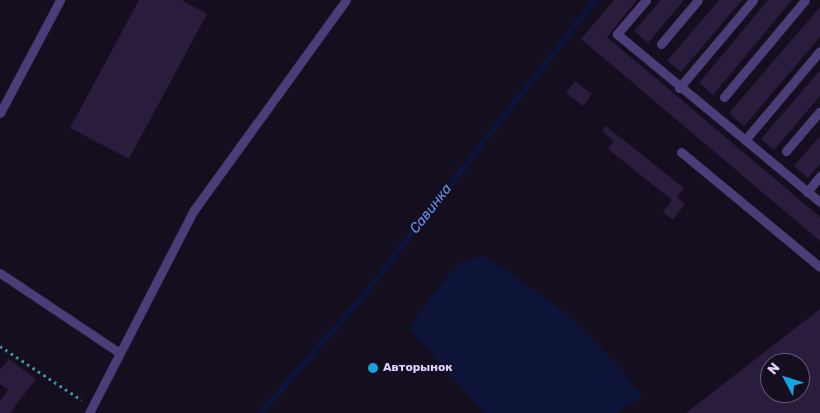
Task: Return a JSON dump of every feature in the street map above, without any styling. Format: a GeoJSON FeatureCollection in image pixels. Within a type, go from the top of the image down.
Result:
{"type":"FeatureCollection","features":[{"type":"Feature","properties":{"kind":"lane"},"geometry":{"type":"LineString","coordinates":[[0,113],[60,0]]}},
{"type":"Feature","properties":{"kind":"lane"},"geometry":{"type":"LineString","coordinates":[[91,410],[194,210],[346,0]]}},
{"type":"Feature","properties":{"kind":"lane"},"geometry":{"type":"LineString","coordinates":[[646,0],[617,34],[679,88],[820,202]]}},
{"type":"Feature","properties":{"kind":"lane"},"geometry":{"type":"LineString","coordinates":[[661,44],[698,0]]}},
{"type":"Feature","properties":{"kind":"lane"},"geometry":{"type":"LineString","coordinates":[[679,88],[753,0]]}},
{"type":"Feature","properties":{"kind":"lane"},"geometry":{"type":"LineString","coordinates":[[724,97],[805,0]]}},
{"type":"Feature","properties":{"kind":"lane"},"geometry":{"type":"LineString","coordinates":[[745,140],[820,51]]}},
{"type":"Feature","properties":{"kind":"lane"},"geometry":{"type":"LineString","coordinates":[[786,151],[820,111]]}},
{"type":"Feature","properties":{"kind":"lane"},"geometry":{"type":"LineString","coordinates":[[682,152],[820,267]]}},
{"type":"Feature","properties":{"kind":"lane"},"geometry":{"type":"LineString","coordinates":[[807,192],[820,176]]}},
{"type":"Feature","properties":{"kind":"lane"},"geometry":{"type":"LineString","coordinates":[[0,273],[120,352]]}},
{"type":"Feature","properties":{"kind":"path"},"geometry":{"type":"LineString","coordinates":[[0,346],[44,373],[91,410]]}},
{"type":"Feature","properties":{"kind":"water"},"geometry":{"type":"Polygon","coordinates":[[[485,256],[561,309],[602,348],[643,395],[617,413],[484,413],[409,329],[432,295],[462,261],[485,256]]]}},
{"type":"Feature","properties":{"kind":"building"},"geometry":{"type":"Polygon","coordinates":[[[139,0],[182,0],[207,14],[129,159],[70,128],[139,0]]]}},
{"type":"Feature","properties":{"kind":"building"},"geometry":{"type":"Polygon","coordinates":[[[614,0],[637,0],[607,37],[820,217],[820,241],[581,39],[614,0]]]}},
{"type":"Feature","properties":{"kind":"building"},"geometry":{"type":"Polygon","coordinates":[[[661,0],[684,0],[648,43],[634,31],[661,0]]]}},
{"type":"Feature","properties":{"kind":"building"},"geometry":{"type":"Polygon","coordinates":[[[719,0],[742,0],[681,72],[667,61],[719,0]]]}},
{"type":"Feature","properties":{"kind":"building"},"geometry":{"type":"Polygon","coordinates":[[[768,0],[792,0],[713,95],[699,83],[768,0]]]}},
{"type":"Feature","properties":{"kind":"building"},"geometry":{"type":"Polygon","coordinates":[[[820,7],[820,37],[744,126],[729,113],[820,7]]]}},
{"type":"Feature","properties":{"kind":"building"},"geometry":{"type":"Polygon","coordinates":[[[820,70],[820,96],[774,150],[761,139],[820,70]]]}},
{"type":"Feature","properties":{"kind":"building"},"geometry":{"type":"Polygon","coordinates":[[[575,81],[592,94],[583,106],[566,93],[575,81]]]}},
{"type":"Feature","properties":{"kind":"building"},"geometry":{"type":"Polygon","coordinates":[[[606,126],[684,188],[677,197],[685,204],[673,220],[663,212],[672,200],[608,149],[614,141],[602,131],[606,126]]]}},
{"type":"Feature","properties":{"kind":"building"},"geometry":{"type":"Polygon","coordinates":[[[820,136],[820,164],[808,178],[794,166],[820,136]]]}},
{"type":"Feature","properties":{"kind":"building"},"geometry":{"type":"Polygon","coordinates":[[[820,309],[820,413],[686,413],[760,356],[760,403],[810,403],[810,353],[763,353],[820,309]]]}},
{"type":"Feature","properties":{"kind":"building"},"geometry":{"type":"Polygon","coordinates":[[[9,359],[36,379],[10,413],[0,413],[0,401],[8,390],[0,384],[0,370],[9,359]]]}},
{"type":"Feature","properties":{"kind":"waterway","name":"Савинка"},"geometry":{"type":"LineString","coordinates":[[261,413],[364,295],[595,0]]}},
{"type":"Feature","properties":{"kind":"place","name":"Авторынок"},"geometry":{"type":"Point","coordinates":[373,368]}}]}
